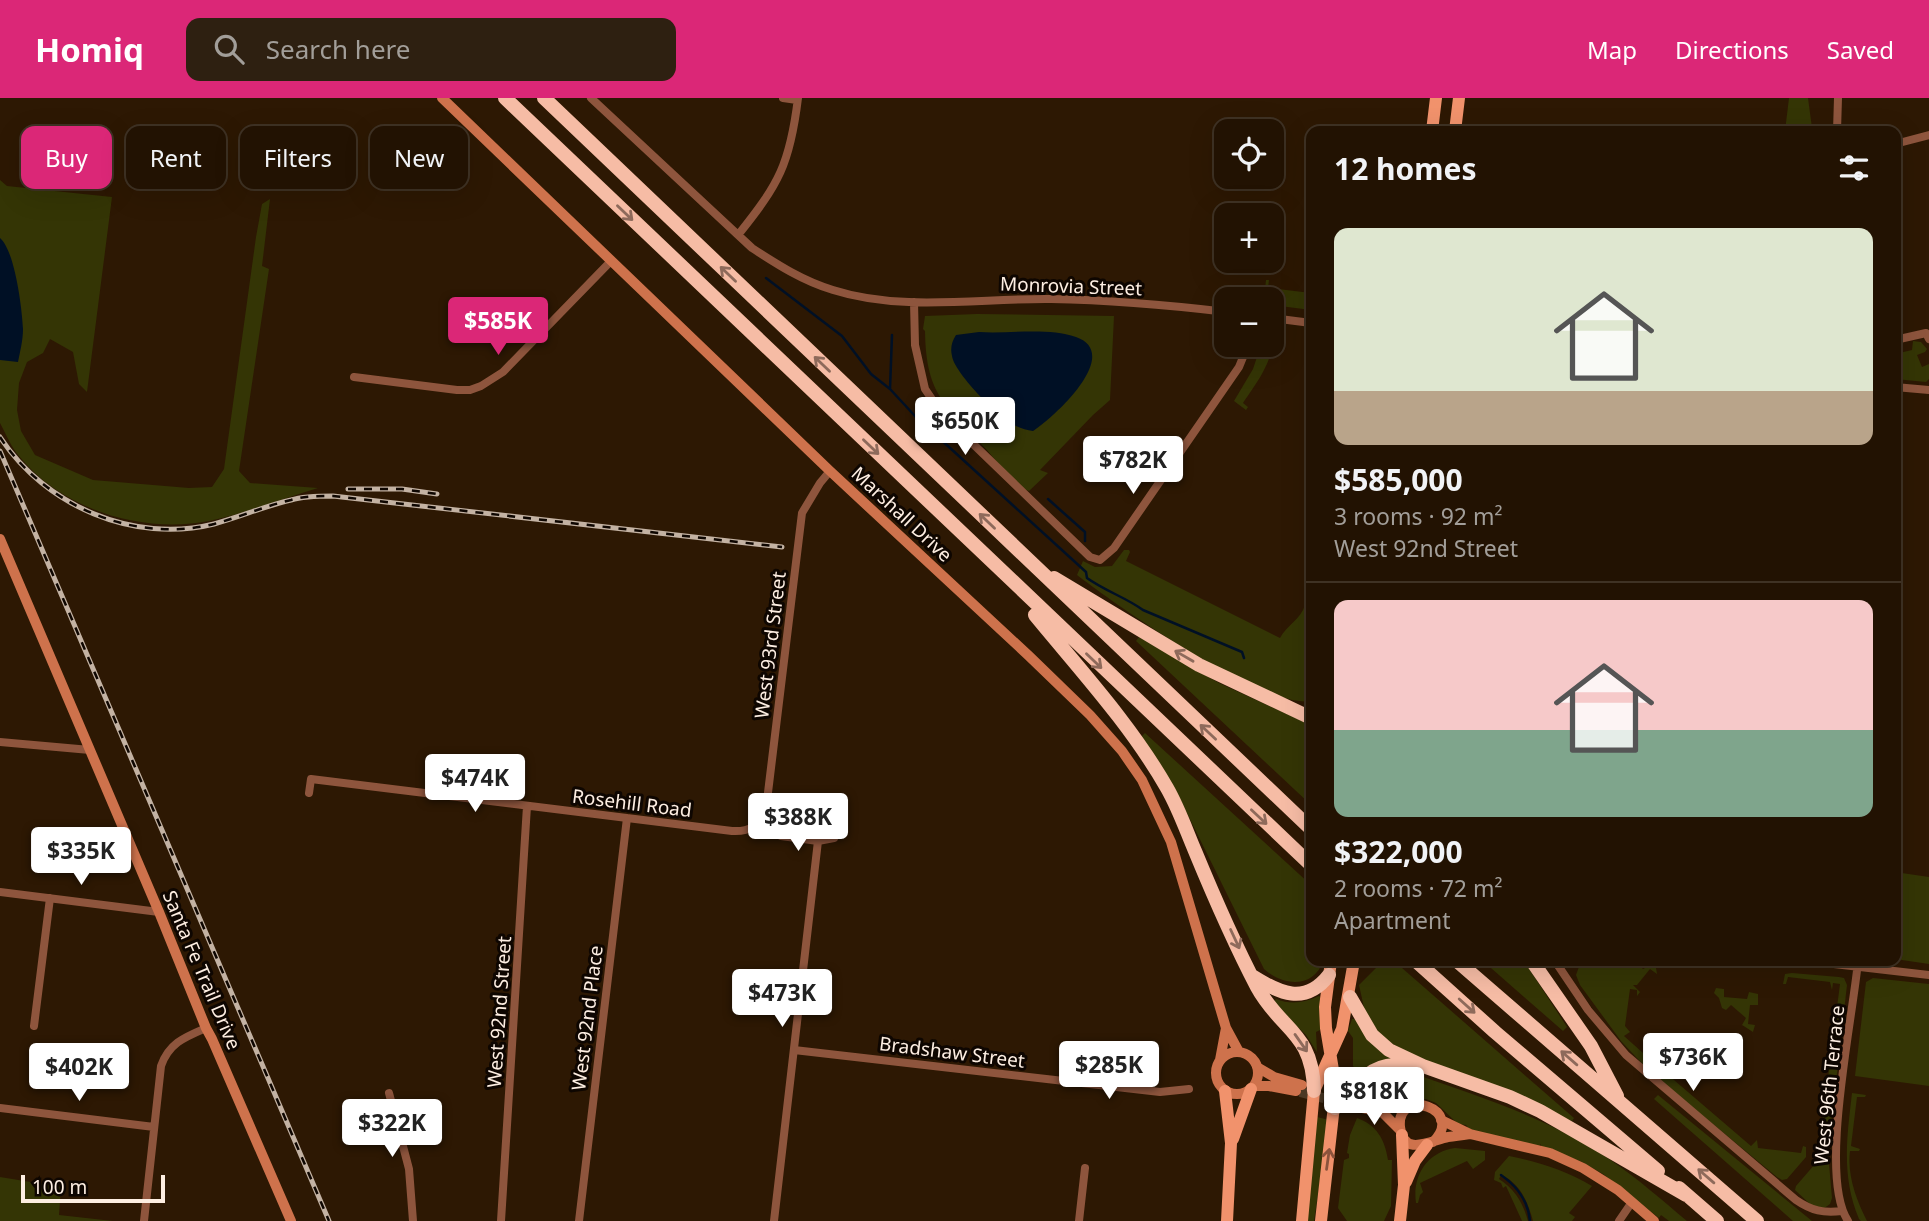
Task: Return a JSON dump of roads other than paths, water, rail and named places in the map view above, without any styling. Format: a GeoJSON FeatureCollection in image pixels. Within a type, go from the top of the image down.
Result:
{"type":"FeatureCollection","features":[{"type":"Feature","properties":{"kind":"highway"},"geometry":{"type":"LineString","coordinates":[[505,98],[1306,860]]}},
{"type":"Feature","properties":{"kind":"highway"},"geometry":{"type":"LineString","coordinates":[[544,98],[1306,824]]}},
{"type":"Feature","properties":{"kind":"highway"},"geometry":{"type":"LineString","coordinates":[[991,563],[1107,702],[1150,760],[1180,812],[1251,975],[1267,1005],[1292,1030],[1310,1055],[1314,1073],[1305,1089]]}},
{"type":"Feature","properties":{"kind":"highway"},"geometry":{"type":"LineString","coordinates":[[1036,568],[1199,665],[1306,716]]}},
{"type":"Feature","properties":{"kind":"highway"},"geometry":{"type":"LineString","coordinates":[[1290,708],[1306,707]]}},
{"type":"Feature","properties":{"kind":"highway"},"geometry":{"type":"LineString","coordinates":[[1422,966],[1717,1221]]}},
{"type":"Feature","properties":{"kind":"highway"},"geometry":{"type":"LineString","coordinates":[[1463,966],[1757,1221]]}},
{"type":"Feature","properties":{"kind":"highway"},"geometry":{"type":"LineString","coordinates":[[1535,966],[1591,1046],[1620,1103]]}},
{"type":"Feature","properties":{"kind":"highway"},"geometry":{"type":"LineString","coordinates":[[1251,975],[1275,991],[1293,994],[1312,990],[1322,983],[1330,968]]}},
{"type":"Feature","properties":{"kind":"highway"},"geometry":{"type":"LineString","coordinates":[[1350,997],[1366,1025],[1389,1050],[1423,1066],[1510,1097],[1540,1111],[1686,1195]]}},
{"type":"Feature","properties":{"kind":"highway"},"geometry":{"type":"LineString","coordinates":[[1335,1108],[1361,1079],[1376,1069],[1394,1065],[1423,1066]]}},
{"type":"Feature","properties":{"kind":"main road"},"geometry":{"type":"LineString","coordinates":[[1433,126],[1436,98]]}},
{"type":"Feature","properties":{"kind":"main road"},"geometry":{"type":"LineString","coordinates":[[1456,126],[1459,98]]}},
{"type":"Feature","properties":{"kind":"main road"},"geometry":{"type":"LineString","coordinates":[[1302,1221],[1305,1089],[1331,1054],[1342,1029],[1350,997],[1353,966]]}},
{"type":"Feature","properties":{"kind":"main road"},"geometry":{"type":"LineString","coordinates":[[1323,1217],[1336,1088],[1325,1019],[1330,968]]}},
{"type":"Feature","properties":{"kind":"main road"},"geometry":{"type":"LineString","coordinates":[[1231,1143],[1252,1087]]}},
{"type":"Feature","properties":{"kind":"main road"},"geometry":{"type":"LineString","coordinates":[[1225,1091],[1231,1143],[1227,1221]]}},
{"type":"Feature","properties":{"kind":"main road"},"geometry":{"type":"LineString","coordinates":[[1400,1221],[1404,1185],[1401,1133]]}},
{"type":"Feature","properties":{"kind":"main road"},"geometry":{"type":"LineString","coordinates":[[1404,1185],[1415,1161],[1430,1144]]}},
{"type":"Feature","properties":{"kind":"main road"},"geometry":{"type":"LineString","coordinates":[[1293,1221],[1304,1199]]}},
{"type":"Feature","properties":{"kind":"street","name":"Marshall Drive"},"geometry":{"type":"LineString","coordinates":[[442,98],[830,471],[1029,656],[1090,715],[1122,751],[1147,790],[1171,842],[1226,1027],[1239,1052]]}},
{"type":"Feature","properties":{"kind":"street","name":"Monrovia Street"},"geometry":{"type":"LineString","coordinates":[[591,98],[752,248],[781,267],[832,290],[855,296],[914,302],[1052,299],[1138,303],[1214,311]]}},
{"type":"Feature","properties":{"kind":"street"},"geometry":{"type":"LineString","coordinates":[[738,235],[767,199],[780,177],[789,153],[798,99],[783,98]]}},
{"type":"Feature","properties":{"kind":"street"},"geometry":{"type":"LineString","coordinates":[[1837,126],[1838,98]]}},
{"type":"Feature","properties":{"kind":"street"},"geometry":{"type":"LineString","coordinates":[[1901,142],[1929,135]]}},
{"type":"Feature","properties":{"kind":"street"},"geometry":{"type":"LineString","coordinates":[[354,377],[457,390],[470,390],[481,386],[503,372],[611,261]]}},
{"type":"Feature","properties":{"kind":"street"},"geometry":{"type":"LineString","coordinates":[[914,302],[915,345],[925,389],[942,414],[1090,557],[1100,560],[1114,548],[1239,368],[1243,357]]}},
{"type":"Feature","properties":{"kind":"street"},"geometry":{"type":"LineString","coordinates":[[1284,320],[1306,322]]}},
{"type":"Feature","properties":{"kind":"street"},"geometry":{"type":"LineString","coordinates":[[1901,339],[1926,333],[1929,339]]}},
{"type":"Feature","properties":{"kind":"street"},"geometry":{"type":"LineString","coordinates":[[1901,388],[1929,390]]}},
{"type":"Feature","properties":{"kind":"street","name":"West 93rd Street"},"geometry":{"type":"LineString","coordinates":[[755,827],[766,809],[802,513],[820,482],[830,471]]}},
{"type":"Feature","properties":{"kind":"street","name":"Santa Fe Trail Drive"},"geometry":{"type":"LineString","coordinates":[[0,539],[206,1028],[291,1221]]}},
{"type":"Feature","properties":{"kind":"street"},"geometry":{"type":"LineString","coordinates":[[0,743],[90,750]]}},
{"type":"Feature","properties":{"kind":"street","name":"Rosehill Road"},"geometry":{"type":"LineString","coordinates":[[309,793],[311,779],[732,831],[744,832],[755,827]]}},
{"type":"Feature","properties":{"kind":"street","name":"West 92nd Street"},"geometry":{"type":"LineString","coordinates":[[501,1221],[527,806]]}},
{"type":"Feature","properties":{"kind":"street","name":"West 92nd Place"},"geometry":{"type":"LineString","coordinates":[[579,1221],[627,818]]}},
{"type":"Feature","properties":{"kind":"street"},"geometry":{"type":"LineString","coordinates":[[781,836],[818,841],[834,838]]}},
{"type":"Feature","properties":{"kind":"street"},"geometry":{"type":"LineString","coordinates":[[774,1221],[818,841]]}},
{"type":"Feature","properties":{"kind":"street"},"geometry":{"type":"LineString","coordinates":[[0,892],[159,912]]}},
{"type":"Feature","properties":{"kind":"street"},"geometry":{"type":"LineString","coordinates":[[34,1026],[50,898]]}},
{"type":"Feature","properties":{"kind":"street"},"geometry":{"type":"LineString","coordinates":[[1560,966],[1588,1010],[1626,1055],[1796,1200],[1809,1209],[1824,1213],[1842,1211],[1848,1221]]}},
{"type":"Feature","properties":{"kind":"street","name":"West 96th Terrace"},"geometry":{"type":"LineString","coordinates":[[1842,1211],[1836,1179],[1835,1144],[1858,966]]}},
{"type":"Feature","properties":{"kind":"street"},"geometry":{"type":"LineString","coordinates":[[1871,966],[1929,975]]}},
{"type":"Feature","properties":{"kind":"street","name":"Marshall Drive"},"geometry":{"type":"LineString","coordinates":[[1220,1060],[1226,1027]]}},
{"type":"Feature","properties":{"kind":"street"},"geometry":{"type":"LineString","coordinates":[[144,1221],[161,1066],[165,1055],[181,1038],[206,1028]]}},
{"type":"Feature","properties":{"kind":"street","name":"Bradshaw Street"},"geometry":{"type":"LineString","coordinates":[[794,1050],[1160,1092],[1189,1089]]}},
{"type":"Feature","properties":{"kind":"street"},"geometry":{"type":"LineString","coordinates":[[1239,1052],[1250,1056],[1257,1067],[1274,1077],[1305,1089],[1252,1087],[1238,1094],[1225,1091],[1215,1073],[1220,1060],[1226,1055],[1239,1052]]}},
{"type":"Feature","properties":{"kind":"street"},"geometry":{"type":"LineString","coordinates":[[1252,1087],[1257,1080],[1257,1067]]}},
{"type":"Feature","properties":{"kind":"street"},"geometry":{"type":"LineString","coordinates":[[389,1093],[409,1169],[413,1221]]}},
{"type":"Feature","properties":{"kind":"street"},"geometry":{"type":"LineString","coordinates":[[1430,1144],[1440,1133],[1441,1121],[1430,1106],[1359,1103],[1382,1112],[1413,1144],[1430,1144],[1447,1137],[1470,1134]]}},
{"type":"Feature","properties":{"kind":"street"},"geometry":{"type":"LineString","coordinates":[[1401,1133],[1402,1116],[1412,1106]]}},
{"type":"Feature","properties":{"kind":"street"},"geometry":{"type":"LineString","coordinates":[[0,1108],[154,1127]]}},
{"type":"Feature","properties":{"kind":"street"},"geometry":{"type":"LineString","coordinates":[[1441,1121],[1470,1134],[1550,1153],[1608,1183],[1654,1221]]}},
{"type":"Feature","properties":{"kind":"street"},"geometry":{"type":"LineString","coordinates":[[1079,1221],[1085,1168]]}},
{"type":"Feature","properties":{"kind":"street"},"geometry":{"type":"LineString","coordinates":[[1619,1221],[1632,1202]]}},
{"type":"Feature","properties":{"kind":"water"},"geometry":{"type":"Polygon","coordinates":[[[0,238],[10,255],[19,294],[23,329],[18,362],[0,360],[0,238]]]}},
{"type":"Feature","properties":{"kind":"water"},"geometry":{"type":"Polygon","coordinates":[[[979,332],[1041,332],[1076,337],[1089,345],[1092,357],[1088,371],[1080,386],[1054,414],[1033,431],[1020,428],[987,403],[960,372],[952,356],[951,347],[956,335],[979,332]]]}},
{"type":"Feature","properties":{"kind":"waterway"},"geometry":{"type":"LineString","coordinates":[[766,278],[842,336],[871,374],[890,389]]}},
{"type":"Feature","properties":{"kind":"waterway"},"geometry":{"type":"LineString","coordinates":[[892,335],[890,389],[915,416],[1086,572],[1087,578],[1143,610],[1242,652],[1244,658]]}},
{"type":"Feature","properties":{"kind":"waterway"},"geometry":{"type":"LineString","coordinates":[[1048,499],[1085,532],[1085,541]]}},
{"type":"Feature","properties":{"kind":"waterway"},"geometry":{"type":"LineString","coordinates":[[1501,1175],[1521,1195],[1530,1221]]}},
{"type":"Feature","properties":{"kind":"tunnel"},"geometry":{"type":"LineString","coordinates":[[1300,1092],[1358,1107]]}},
{"type":"Feature","properties":{"kind":"railway"},"geometry":{"type":"LineString","coordinates":[[0,437],[41,483],[66,500],[94,514],[153,529],[184,529],[214,524],[296,499],[333,496],[782,547]]}},
{"type":"Feature","properties":{"kind":"railway"},"geometry":{"type":"LineString","coordinates":[[0,451],[329,1221]]}},
{"type":"Feature","properties":{"kind":"railway"},"geometry":{"type":"LineString","coordinates":[[348,489],[402,489],[437,494]]}}]}
